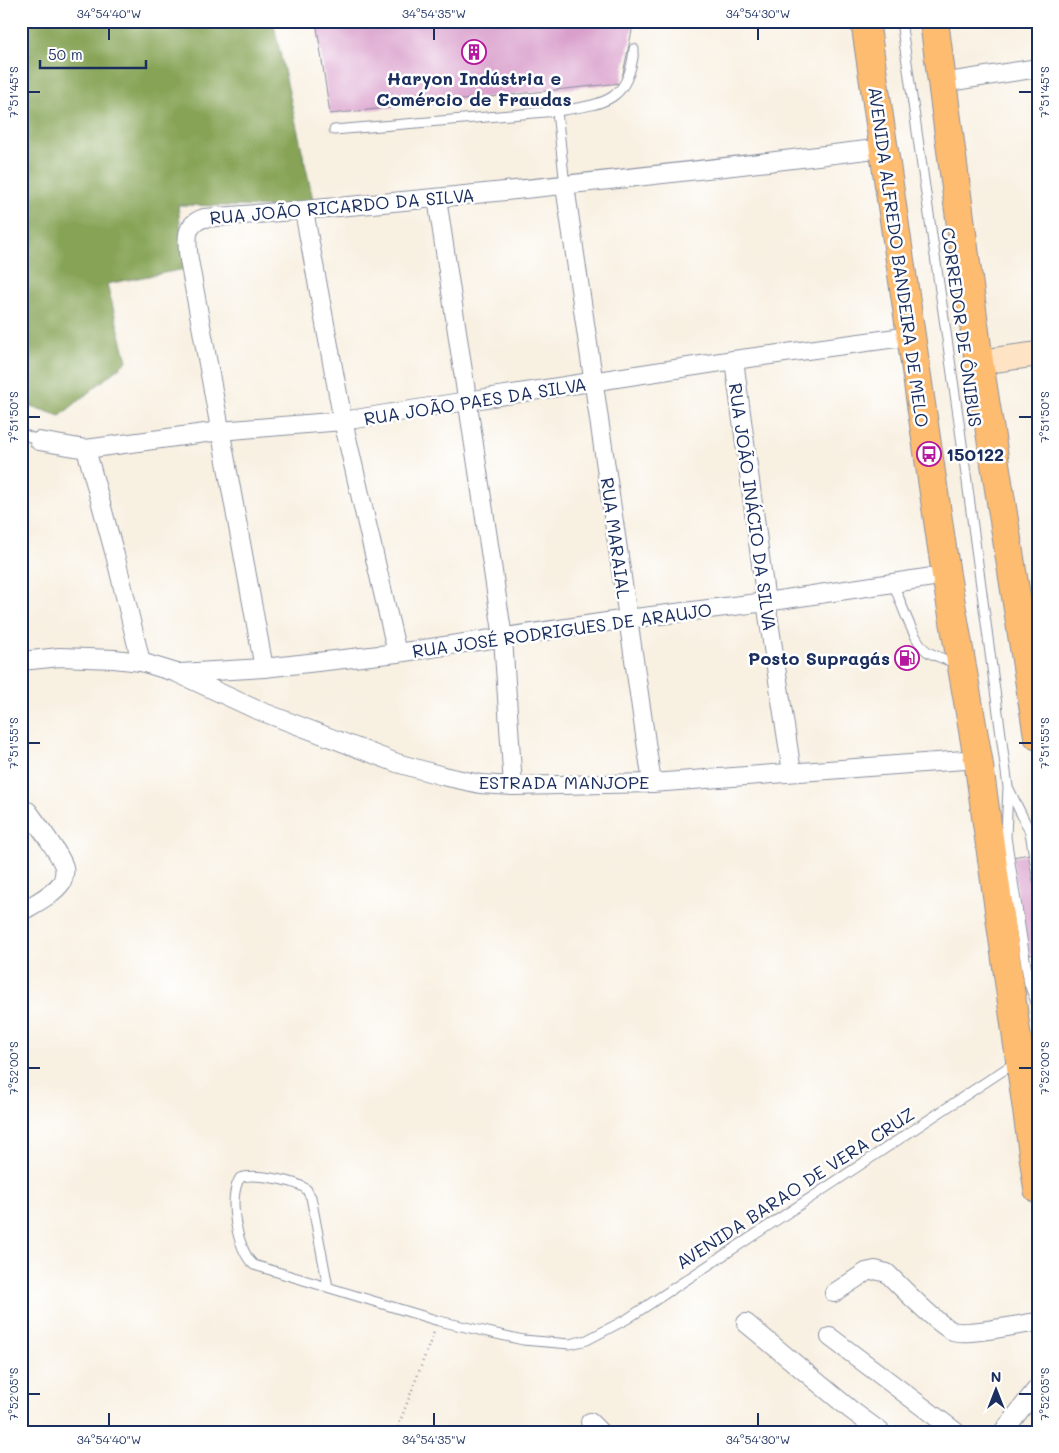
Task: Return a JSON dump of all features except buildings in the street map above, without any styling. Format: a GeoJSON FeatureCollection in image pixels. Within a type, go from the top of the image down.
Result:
{"type":"FeatureCollection","features":[{"type":"Feature","properties":{"kind":"highway","name":"AVENIDA ALFREDO BANDEIRA DE MELO"},"geometry":{"type":"LineString","coordinates":[[865,21],[946,575],[978,759],[1038,1189]]}},
{"type":"Feature","properties":{"kind":"highway"},"geometry":{"type":"LineString","coordinates":[[934,21],[979,362],[1038,736]]}},
{"type":"Feature","properties":{"kind":"main road"},"geometry":{"type":"LineString","coordinates":[[979,362],[1038,354]]}},
{"type":"Feature","properties":{"kind":"street"},"geometry":{"type":"LineString","coordinates":[[942,82],[1038,68]]}},
{"type":"Feature","properties":{"kind":"street","name":"RUA JOÃO RICARDO DA SILVA"},"geometry":{"type":"LineString","coordinates":[[264,668],[189,260],[187,240],[190,228],[194,223],[204,218],[304,211],[565,186],[883,148]]}},
{"type":"Feature","properties":{"kind":"street","name":"RUA MARAIAL"},"geometry":{"type":"LineString","coordinates":[[565,186],[652,783]]}},
{"type":"Feature","properties":{"kind":"street"},"geometry":{"type":"LineString","coordinates":[[437,198],[503,638],[513,786]]}},
{"type":"Feature","properties":{"kind":"street"},"geometry":{"type":"LineString","coordinates":[[304,211],[344,421],[397,653]]}},
{"type":"Feature","properties":{"kind":"street","name":"RUA JOÃO PAES DA SILVA"},"geometry":{"type":"LineString","coordinates":[[39,441],[86,449],[220,431],[344,421],[734,360],[911,336]]}},
{"type":"Feature","properties":{"kind":"street","name":"RUA JOÃO INÁCIO DA SILVA"},"geometry":{"type":"LineString","coordinates":[[734,360],[766,602],[792,772]]}},
{"type":"Feature","properties":{"kind":"street"},"geometry":{"type":"LineString","coordinates":[[86,449],[115,555],[141,662]]}},
{"type":"Feature","properties":{"kind":"street","name":"RUA JOSÉ RODRIGUES DE ARAUJO"},"geometry":{"type":"LineString","coordinates":[[177,673],[264,668],[397,653],[946,575]]}},
{"type":"Feature","properties":{"kind":"street","name":"ESTRADA MANJOPE"},"geometry":{"type":"LineString","coordinates":[[21,661],[60,657],[141,662],[177,673],[255,709],[397,763],[471,782],[513,786],[652,783],[978,759]]}},
{"type":"Feature","properties":{"kind":"street"},"geometry":{"type":"LineString","coordinates":[[21,912],[52,891],[61,883],[64,876],[64,867],[58,855],[24,808]]}},
{"type":"Feature","properties":{"kind":"street"},"geometry":{"type":"LineString","coordinates":[[834,1293],[866,1272],[875,1270],[887,1273],[943,1325],[955,1332],[1038,1322]]}},
{"type":"Feature","properties":{"kind":"street"},"geometry":{"type":"LineString","coordinates":[[746,1322],[851,1410],[881,1432]]}},
{"type":"Feature","properties":{"kind":"street"},"geometry":{"type":"LineString","coordinates":[[830,1337],[956,1432]]}},
{"type":"Feature","properties":{"kind":"street"},"geometry":{"type":"LineString","coordinates":[[1003,1432],[1038,1386]]}},
{"type":"Feature","properties":{"kind":"lane","name":"CORREDOR DE ÔNIBUS"},"geometry":{"type":"LineString","coordinates":[[901,21],[959,422],[1008,786],[1006,837],[1029,984],[1038,1007]]}},
{"type":"Feature","properties":{"kind":"lane"},"geometry":{"type":"LineString","coordinates":[[334,130],[557,111],[589,106],[609,98],[622,89],[633,64],[634,50]]}},
{"type":"Feature","properties":{"kind":"lane"},"geometry":{"type":"LineString","coordinates":[[557,111],[565,186]]}},
{"type":"Feature","properties":{"kind":"lane"},"geometry":{"type":"LineString","coordinates":[[21,433],[39,441]]}},
{"type":"Feature","properties":{"kind":"lane"},"geometry":{"type":"LineString","coordinates":[[893,583],[909,623],[923,648],[928,652],[962,666]]}},
{"type":"Feature","properties":{"kind":"lane","name":"CORREDOR DE ÔNIBUS"},"geometry":{"type":"LineString","coordinates":[[1008,786],[1030,832],[1038,881]]}},
{"type":"Feature","properties":{"kind":"lane","name":"AVENIDA BARAO DE VERA CRUZ"},"geometry":{"type":"LineString","coordinates":[[328,1287],[307,1190],[279,1179],[255,1176],[240,1178],[235,1189],[234,1202],[239,1236],[250,1261],[261,1268],[439,1321],[523,1340],[570,1344],[586,1340],[627,1319],[1020,1059]]}},
{"type":"Feature","properties":{"kind":"path"},"geometry":{"type":"LineString","coordinates":[[396,1432],[439,1321]]}},
{"type":"Feature","properties":{"kind":"green space"},"geometry":{"type":"Polygon","coordinates":[[[21,21],[273,21],[315,208],[178,205],[185,269],[107,284],[127,361],[60,416],[21,403],[21,21]]]}},
{"type":"Feature","properties":{"kind":"place","name":"Haryon Indústria e Comércio de Fraudas"},"geometry":{"type":"Point","coordinates":[474,52]}},
{"type":"Feature","properties":{"kind":"place","name":"150122"},"geometry":{"type":"Point","coordinates":[929,454]}},
{"type":"Feature","properties":{"kind":"place","name":"Posto Supragás"},"geometry":{"type":"Point","coordinates":[907,658]}}]}
